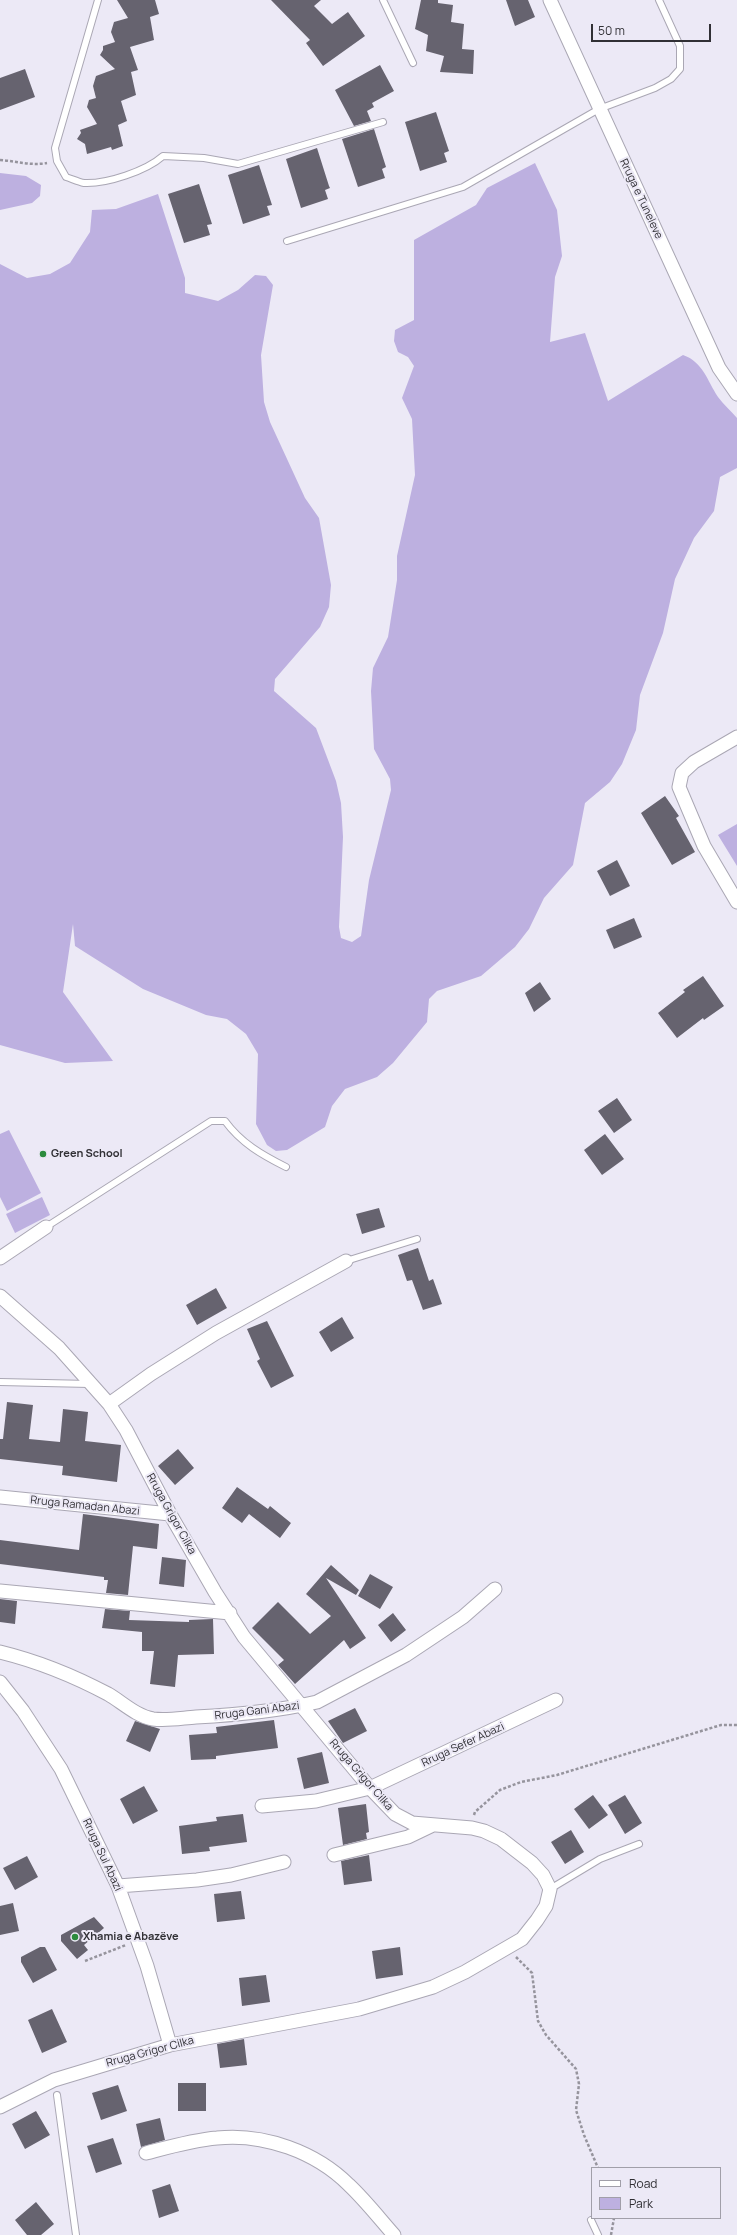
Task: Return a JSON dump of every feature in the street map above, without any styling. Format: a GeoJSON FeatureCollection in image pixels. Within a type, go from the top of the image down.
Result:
{"type":"FeatureCollection","features":[{"type":"Feature","properties":{"kind":"street","name":"Rruga e Tuneleve"},"geometry":{"type":"LineString","coordinates":[[550,0],[719,368],[737,394]]}},
{"type":"Feature","properties":{"kind":"street"},"geometry":{"type":"LineString","coordinates":[[737,737],[694,762],[682,774],[679,788],[704,846],[737,902]]}},
{"type":"Feature","properties":{"kind":"street"},"geometry":{"type":"LineString","coordinates":[[0,1258],[46,1227]]}},
{"type":"Feature","properties":{"kind":"street"},"geometry":{"type":"LineString","coordinates":[[109,1404],[151,1374],[216,1333],[346,1261]]}},
{"type":"Feature","properties":{"kind":"street","name":"Rruga Grigor Cilka"},"geometry":{"type":"LineString","coordinates":[[0,1296],[59,1348],[93,1384],[109,1404],[126,1430],[170,1514],[215,1592],[244,1636],[370,1788],[395,1814],[412,1823],[472,1828],[484,1831],[516,1849],[543,1875],[550,1889],[546,1906],[522,1938],[484,1961],[433,1987],[359,2009],[170,2044],[54,2080],[0,2107]]}},
{"type":"Feature","properties":{"kind":"street","name":"Rruga Ramadan Abazi"},"geometry":{"type":"LineString","coordinates":[[0,1497],[170,1514]]}},
{"type":"Feature","properties":{"kind":"street","name":"Rruga Gani Abazi"},"geometry":{"type":"LineString","coordinates":[[0,1652],[20,1656],[70,1676],[109,1695],[141,1715],[153,1719],[216,1716],[302,1706],[317,1702],[406,1655],[463,1617],[495,1588]]}},
{"type":"Feature","properties":{"kind":"street"},"geometry":{"type":"LineString","coordinates":[[0,1591],[230,1613]]}},
{"type":"Feature","properties":{"kind":"street","name":"Rruga Sul Abazi"},"geometry":{"type":"LineString","coordinates":[[0,1682],[23,1711],[61,1769],[118,1886],[147,1966],[170,2044]]}},
{"type":"Feature","properties":{"kind":"street","name":"Rruga Sefer Abazi"},"geometry":{"type":"LineString","coordinates":[[262,1806],[316,1801],[370,1788],[556,1700]]}},
{"type":"Feature","properties":{"kind":"street"},"geometry":{"type":"LineString","coordinates":[[334,1855],[408,1837],[434,1824]]}},
{"type":"Feature","properties":{"kind":"street"},"geometry":{"type":"LineString","coordinates":[[118,1886],[197,1880],[231,1875],[284,1862]]}},
{"type":"Feature","properties":{"kind":"street"},"geometry":{"type":"LineString","coordinates":[[146,2153],[195,2141],[234,2137],[287,2146],[318,2162],[348,2184],[394,2235]]}},
{"type":"Feature","properties":{"kind":"lane"},"geometry":{"type":"LineString","coordinates":[[98,0],[55,148],[57,161],[66,177],[84,183],[109,180],[152,165],[163,156],[204,158],[238,164],[383,122]]}},
{"type":"Feature","properties":{"kind":"lane"},"geometry":{"type":"LineString","coordinates":[[383,0],[413,63]]}},
{"type":"Feature","properties":{"kind":"lane"},"geometry":{"type":"LineString","coordinates":[[287,241],[463,186],[599,109],[655,88],[671,79],[680,69],[680,46],[659,0]]}},
{"type":"Feature","properties":{"kind":"lane"},"geometry":{"type":"LineString","coordinates":[[46,1227],[211,1121],[225,1121],[242,1141],[262,1155],[286,1167]]}},
{"type":"Feature","properties":{"kind":"lane"},"geometry":{"type":"LineString","coordinates":[[346,1261],[417,1239]]}},
{"type":"Feature","properties":{"kind":"lane"},"geometry":{"type":"LineString","coordinates":[[0,1382],[93,1384]]}},
{"type":"Feature","properties":{"kind":"lane"},"geometry":{"type":"LineString","coordinates":[[550,1889],[600,1858],[639,1844]]}},
{"type":"Feature","properties":{"kind":"lane"},"geometry":{"type":"LineString","coordinates":[[57,2095],[76,2235]]}},
{"type":"Feature","properties":{"kind":"lane"},"geometry":{"type":"LineString","coordinates":[[591,2220],[598,2235]]}},
{"type":"Feature","properties":{"kind":"path"},"geometry":{"type":"LineString","coordinates":[[0,160],[16,161],[33,165],[57,161]]}},
{"type":"Feature","properties":{"kind":"path"},"geometry":{"type":"LineString","coordinates":[[472,1828],[475,1812],[500,1790],[507,1787],[522,1782],[557,1775],[716,1726],[737,1724]]}},
{"type":"Feature","properties":{"kind":"path"},"geometry":{"type":"LineString","coordinates":[[85,1961],[126,1945]]}},
{"type":"Feature","properties":{"kind":"path"},"geometry":{"type":"LineString","coordinates":[[518,1960],[532,1973],[538,2021],[546,2035],[576,2069],[579,2084],[576,2110],[584,2135],[598,2167]]}},
{"type":"Feature","properties":{"kind":"path"},"geometry":{"type":"LineString","coordinates":[[611,2235],[614,2219]]}},
{"type":"Feature","properties":{"kind":"green space"},"geometry":{"type":"Polygon","coordinates":[[[535,163],[557,210],[562,256],[555,277],[550,342],[585,333],[608,401],[683,355],[690,358],[700,367],[718,397],[737,418],[737,468],[720,477],[714,511],[694,538],[675,579],[663,633],[640,695],[636,730],[622,764],[610,782],[585,803],[573,865],[544,898],[529,929],[515,947],[481,976],[437,991],[429,999],[427,1022],[393,1063],[377,1077],[345,1089],[332,1106],[325,1127],[287,1150],[276,1151],[267,1145],[256,1124],[258,1054],[246,1034],[227,1019],[206,1015],[143,989],[75,946],[73,924],[63,992],[113,1061],[65,1063],[0,1045],[0,264],[27,278],[50,274],[70,263],[90,232],[92,210],[116,209],[158,194],[185,278],[185,293],[218,301],[238,290],[255,275],[266,276],[273,285],[261,355],[264,402],[270,422],[305,498],[319,518],[331,585],[329,607],[320,627],[275,679],[274,691],[316,728],[336,781],[341,803],[343,837],[339,927],[341,938],[352,942],[361,936],[369,880],[391,790],[390,779],[374,749],[371,691],[373,668],[388,637],[397,580],[397,556],[415,475],[412,419],[402,398],[414,366],[408,357],[398,352],[394,341],[395,330],[414,320],[414,240],[476,205],[487,188],[535,163]]]}},
{"type":"Feature","properties":{"kind":"green space"},"geometry":{"type":"Polygon","coordinates":[[[0,173],[26,176],[41,185],[40,196],[32,203],[0,210],[0,173]]]}},
{"type":"Feature","properties":{"kind":"green space"},"geometry":{"type":"Polygon","coordinates":[[[737,824],[737,866],[718,835],[737,824]]]}},
{"type":"Feature","properties":{"kind":"green space"},"geometry":{"type":"Polygon","coordinates":[[[9,1130],[41,1193],[7,1211],[0,1197],[0,1134],[9,1130]]]}},
{"type":"Feature","properties":{"kind":"green space"},"geometry":{"type":"Polygon","coordinates":[[[42,1197],[50,1215],[15,1233],[6,1214],[42,1197]]]}},
{"type":"Feature","properties":{"kind":"building"},"geometry":{"type":"Polygon","coordinates":[[[117,0],[155,0],[159,14],[150,17],[154,40],[130,47],[138,70],[131,72],[136,95],[121,101],[127,121],[118,125],[123,146],[112,150],[111,147],[87,154],[85,144],[77,139],[81,133],[80,130],[97,124],[87,107],[89,100],[96,98],[93,86],[96,76],[115,69],[100,55],[103,50],[103,46],[115,42],[111,32],[114,22],[128,18],[117,0]]]}},
{"type":"Feature","properties":{"kind":"building"},"geometry":{"type":"Polygon","coordinates":[[[271,0],[321,0],[314,6],[332,24],[348,12],[365,36],[323,66],[306,43],[310,40],[271,0]]]}},
{"type":"Feature","properties":{"kind":"building"},"geometry":{"type":"Polygon","coordinates":[[[421,0],[438,0],[438,3],[453,5],[451,22],[464,24],[462,49],[474,50],[473,74],[440,72],[444,56],[426,51],[428,35],[415,29],[421,0]]]}},
{"type":"Feature","properties":{"kind":"building"},"geometry":{"type":"Polygon","coordinates":[[[506,0],[528,0],[535,17],[515,26],[506,0]]]}},
{"type":"Feature","properties":{"kind":"building"},"geometry":{"type":"Polygon","coordinates":[[[380,65],[394,91],[372,103],[374,107],[367,111],[371,121],[354,126],[335,90],[380,65]]]}},
{"type":"Feature","properties":{"kind":"building"},"geometry":{"type":"Polygon","coordinates":[[[25,69],[35,97],[0,110],[0,78],[25,69]]]}},
{"type":"Feature","properties":{"kind":"building"},"geometry":{"type":"Polygon","coordinates":[[[436,112],[449,151],[444,153],[447,162],[420,171],[405,122],[436,112]]]}},
{"type":"Feature","properties":{"kind":"building"},"geometry":{"type":"Polygon","coordinates":[[[374,129],[386,167],[382,169],[385,178],[358,187],[342,139],[374,129]]]}},
{"type":"Feature","properties":{"kind":"building"},"geometry":{"type":"Polygon","coordinates":[[[317,148],[330,188],[325,190],[328,199],[301,208],[286,159],[317,148]]]}},
{"type":"Feature","properties":{"kind":"building"},"geometry":{"type":"Polygon","coordinates":[[[259,165],[272,205],[267,206],[270,215],[243,224],[228,175],[259,165]]]}},
{"type":"Feature","properties":{"kind":"building"},"geometry":{"type":"Polygon","coordinates":[[[199,184],[212,224],[207,225],[210,235],[184,243],[168,194],[199,184]]]}},
{"type":"Feature","properties":{"kind":"building"},"geometry":{"type":"Polygon","coordinates":[[[665,796],[679,816],[676,818],[695,852],[672,865],[641,813],[665,796]]]}},
{"type":"Feature","properties":{"kind":"building"},"geometry":{"type":"Polygon","coordinates":[[[617,860],[630,886],[610,896],[597,871],[617,860]]]}},
{"type":"Feature","properties":{"kind":"building"},"geometry":{"type":"Polygon","coordinates":[[[634,918],[642,937],[614,949],[606,930],[634,918]]]}},
{"type":"Feature","properties":{"kind":"building"},"geometry":{"type":"Polygon","coordinates":[[[703,976],[724,1006],[704,1020],[703,1018],[677,1038],[658,1013],[685,992],[683,990],[703,976]]]}},
{"type":"Feature","properties":{"kind":"building"},"geometry":{"type":"Polygon","coordinates":[[[540,982],[551,999],[534,1012],[525,993],[540,982]]]}},
{"type":"Feature","properties":{"kind":"building"},"geometry":{"type":"Polygon","coordinates":[[[617,1098],[632,1120],[614,1133],[598,1111],[617,1098]]]}},
{"type":"Feature","properties":{"kind":"building"},"geometry":{"type":"Polygon","coordinates":[[[605,1134],[624,1159],[602,1175],[584,1150],[605,1134]]]}},
{"type":"Feature","properties":{"kind":"building"},"geometry":{"type":"Polygon","coordinates":[[[379,1208],[385,1227],[362,1234],[356,1214],[379,1208]]]}},
{"type":"Feature","properties":{"kind":"building"},"geometry":{"type":"Polygon","coordinates":[[[418,1248],[429,1281],[433,1279],[442,1304],[423,1310],[412,1280],[407,1281],[398,1255],[418,1248]]]}},
{"type":"Feature","properties":{"kind":"building"},"geometry":{"type":"Polygon","coordinates":[[[216,1288],[227,1308],[197,1325],[186,1305],[216,1288]]]}},
{"type":"Feature","properties":{"kind":"building"},"geometry":{"type":"Polygon","coordinates":[[[342,1317],[354,1338],[331,1352],[319,1332],[342,1317]]]}},
{"type":"Feature","properties":{"kind":"building"},"geometry":{"type":"Polygon","coordinates":[[[267,1321],[294,1376],[271,1388],[257,1361],[260,1359],[247,1329],[267,1321]]]}},
{"type":"Feature","properties":{"kind":"building"},"geometry":{"type":"Polygon","coordinates":[[[7,1402],[33,1405],[29,1439],[60,1442],[63,1409],[88,1412],[85,1441],[121,1445],[117,1482],[62,1475],[63,1466],[0,1459],[0,1439],[3,1439],[7,1402]]]}},
{"type":"Feature","properties":{"kind":"building"},"geometry":{"type":"Polygon","coordinates":[[[178,1449],[194,1468],[175,1485],[158,1466],[178,1449]]]}},
{"type":"Feature","properties":{"kind":"building"},"geometry":{"type":"Polygon","coordinates":[[[237,1487],[268,1509],[270,1506],[291,1523],[280,1538],[249,1514],[242,1523],[222,1508],[237,1487]]]}},
{"type":"Feature","properties":{"kind":"building"},"geometry":{"type":"Polygon","coordinates":[[[83,1514],[159,1524],[157,1549],[133,1546],[128,1595],[106,1593],[108,1580],[104,1580],[104,1577],[0,1564],[0,1540],[79,1550],[83,1514]]]}},
{"type":"Feature","properties":{"kind":"building"},"geometry":{"type":"Polygon","coordinates":[[[162,1557],[186,1560],[184,1587],[159,1584],[162,1557]]]}},
{"type":"Feature","properties":{"kind":"building"},"geometry":{"type":"Polygon","coordinates":[[[331,1565],[359,1590],[356,1595],[326,1578],[366,1638],[350,1649],[344,1640],[295,1684],[278,1665],[284,1660],[252,1628],[278,1602],[310,1634],[331,1616],[306,1594],[331,1565]]]}},
{"type":"Feature","properties":{"kind":"building"},"geometry":{"type":"Polygon","coordinates":[[[370,1574],[393,1587],[380,1609],[358,1596],[370,1574]]]}},
{"type":"Feature","properties":{"kind":"building"},"geometry":{"type":"Polygon","coordinates":[[[0,1599],[17,1601],[15,1624],[0,1622],[0,1599]]]}},
{"type":"Feature","properties":{"kind":"building"},"geometry":{"type":"Polygon","coordinates":[[[105,1609],[130,1611],[129,1620],[189,1622],[189,1620],[213,1619],[214,1654],[178,1655],[175,1687],[150,1684],[154,1651],[142,1651],[142,1632],[102,1628],[105,1609]]]}},
{"type":"Feature","properties":{"kind":"building"},"geometry":{"type":"Polygon","coordinates":[[[393,1613],[406,1630],[391,1642],[378,1625],[393,1613]]]}},
{"type":"Feature","properties":{"kind":"building"},"geometry":{"type":"Polygon","coordinates":[[[355,1708],[367,1731],[343,1743],[328,1721],[355,1708]]]}},
{"type":"Feature","properties":{"kind":"building"},"geometry":{"type":"Polygon","coordinates":[[[274,1720],[278,1748],[216,1756],[216,1759],[191,1760],[189,1735],[217,1733],[216,1727],[274,1720]]]}},
{"type":"Feature","properties":{"kind":"building"},"geometry":{"type":"Polygon","coordinates":[[[135,1721],[160,1729],[150,1752],[126,1741],[135,1721]]]}},
{"type":"Feature","properties":{"kind":"building"},"geometry":{"type":"Polygon","coordinates":[[[322,1752],[329,1783],[304,1789],[297,1758],[322,1752]]]}},
{"type":"Feature","properties":{"kind":"building"},"geometry":{"type":"Polygon","coordinates":[[[144,1786],[158,1811],[133,1824],[120,1799],[144,1786]]]}},
{"type":"Feature","properties":{"kind":"building"},"geometry":{"type":"Polygon","coordinates":[[[593,1795],[608,1815],[589,1829],[574,1809],[593,1795]]]}},
{"type":"Feature","properties":{"kind":"building"},"geometry":{"type":"Polygon","coordinates":[[[625,1795],[642,1823],[625,1834],[608,1805],[625,1795]]]}},
{"type":"Feature","properties":{"kind":"building"},"geometry":{"type":"Polygon","coordinates":[[[366,1804],[369,1832],[366,1833],[367,1839],[343,1845],[338,1808],[366,1804]]]}},
{"type":"Feature","properties":{"kind":"building"},"geometry":{"type":"Polygon","coordinates":[[[243,1814],[247,1842],[209,1847],[210,1851],[182,1854],[179,1826],[217,1821],[216,1817],[243,1814]]]}},
{"type":"Feature","properties":{"kind":"building"},"geometry":{"type":"Polygon","coordinates":[[[571,1830],[584,1852],[565,1864],[551,1842],[571,1830]]]}},
{"type":"Feature","properties":{"kind":"building"},"geometry":{"type":"Polygon","coordinates":[[[369,1855],[372,1881],[344,1885],[341,1861],[369,1855]]]}},
{"type":"Feature","properties":{"kind":"building"},"geometry":{"type":"Polygon","coordinates":[[[27,1856],[38,1877],[15,1890],[3,1868],[27,1856]]]}},
{"type":"Feature","properties":{"kind":"building"},"geometry":{"type":"Polygon","coordinates":[[[241,1891],[245,1919],[217,1922],[214,1894],[241,1891]]]}},
{"type":"Feature","properties":{"kind":"building"},"geometry":{"type":"Polygon","coordinates":[[[13,1903],[19,1931],[0,1935],[0,1906],[13,1903]]]}},
{"type":"Feature","properties":{"kind":"building","name":"Xhamia e Abazëve"},"geometry":{"type":"Polygon","coordinates":[[[94,1917],[104,1928],[84,1945],[88,1950],[77,1959],[61,1941],[61,1935],[94,1917]]]}},
{"type":"Feature","properties":{"kind":"building"},"geometry":{"type":"Polygon","coordinates":[[[40,1947],[45,1947],[57,1970],[33,1983],[21,1962],[21,1957],[40,1947]]]}},
{"type":"Feature","properties":{"kind":"building"},"geometry":{"type":"Polygon","coordinates":[[[400,1947],[403,1975],[376,1979],[372,1951],[400,1947]]]}},
{"type":"Feature","properties":{"kind":"building"},"geometry":{"type":"Polygon","coordinates":[[[266,1975],[270,2002],[242,2006],[239,1978],[266,1975]]]}},
{"type":"Feature","properties":{"kind":"building"},"geometry":{"type":"Polygon","coordinates":[[[52,2009],[67,2042],[42,2053],[28,2020],[52,2009]]]}},
{"type":"Feature","properties":{"kind":"building"},"geometry":{"type":"Polygon","coordinates":[[[244,2039],[247,2065],[220,2068],[217,2044],[244,2039]]]}},
{"type":"Feature","properties":{"kind":"building"},"geometry":{"type":"Polygon","coordinates":[[[178,2083],[206,2083],[206,2111],[178,2111],[178,2083]]]}},
{"type":"Feature","properties":{"kind":"building"},"geometry":{"type":"Polygon","coordinates":[[[118,2085],[127,2111],[101,2120],[92,2093],[118,2085]]]}},
{"type":"Feature","properties":{"kind":"building"},"geometry":{"type":"Polygon","coordinates":[[[36,2111],[50,2135],[25,2149],[12,2124],[36,2111]]]}},
{"type":"Feature","properties":{"kind":"building"},"geometry":{"type":"Polygon","coordinates":[[[160,2118],[165,2140],[141,2147],[136,2124],[160,2118]]]}},
{"type":"Feature","properties":{"kind":"building"},"geometry":{"type":"Polygon","coordinates":[[[113,2138],[122,2164],[96,2173],[87,2146],[113,2138]]]}},
{"type":"Feature","properties":{"kind":"building"},"geometry":{"type":"Polygon","coordinates":[[[170,2184],[179,2211],[159,2218],[152,2190],[170,2184]]]}},
{"type":"Feature","properties":{"kind":"building"},"geometry":{"type":"Polygon","coordinates":[[[36,2202],[54,2224],[41,2235],[27,2235],[15,2220],[36,2202]]]}},
{"type":"Feature","properties":{"kind":"place","name":"Green School"},"geometry":{"type":"Point","coordinates":[43,1154]}},
{"type":"Feature","properties":{"kind":"place","name":"Xhamia e Abazëve"},"geometry":{"type":"Point","coordinates":[75,1937]}}]}
